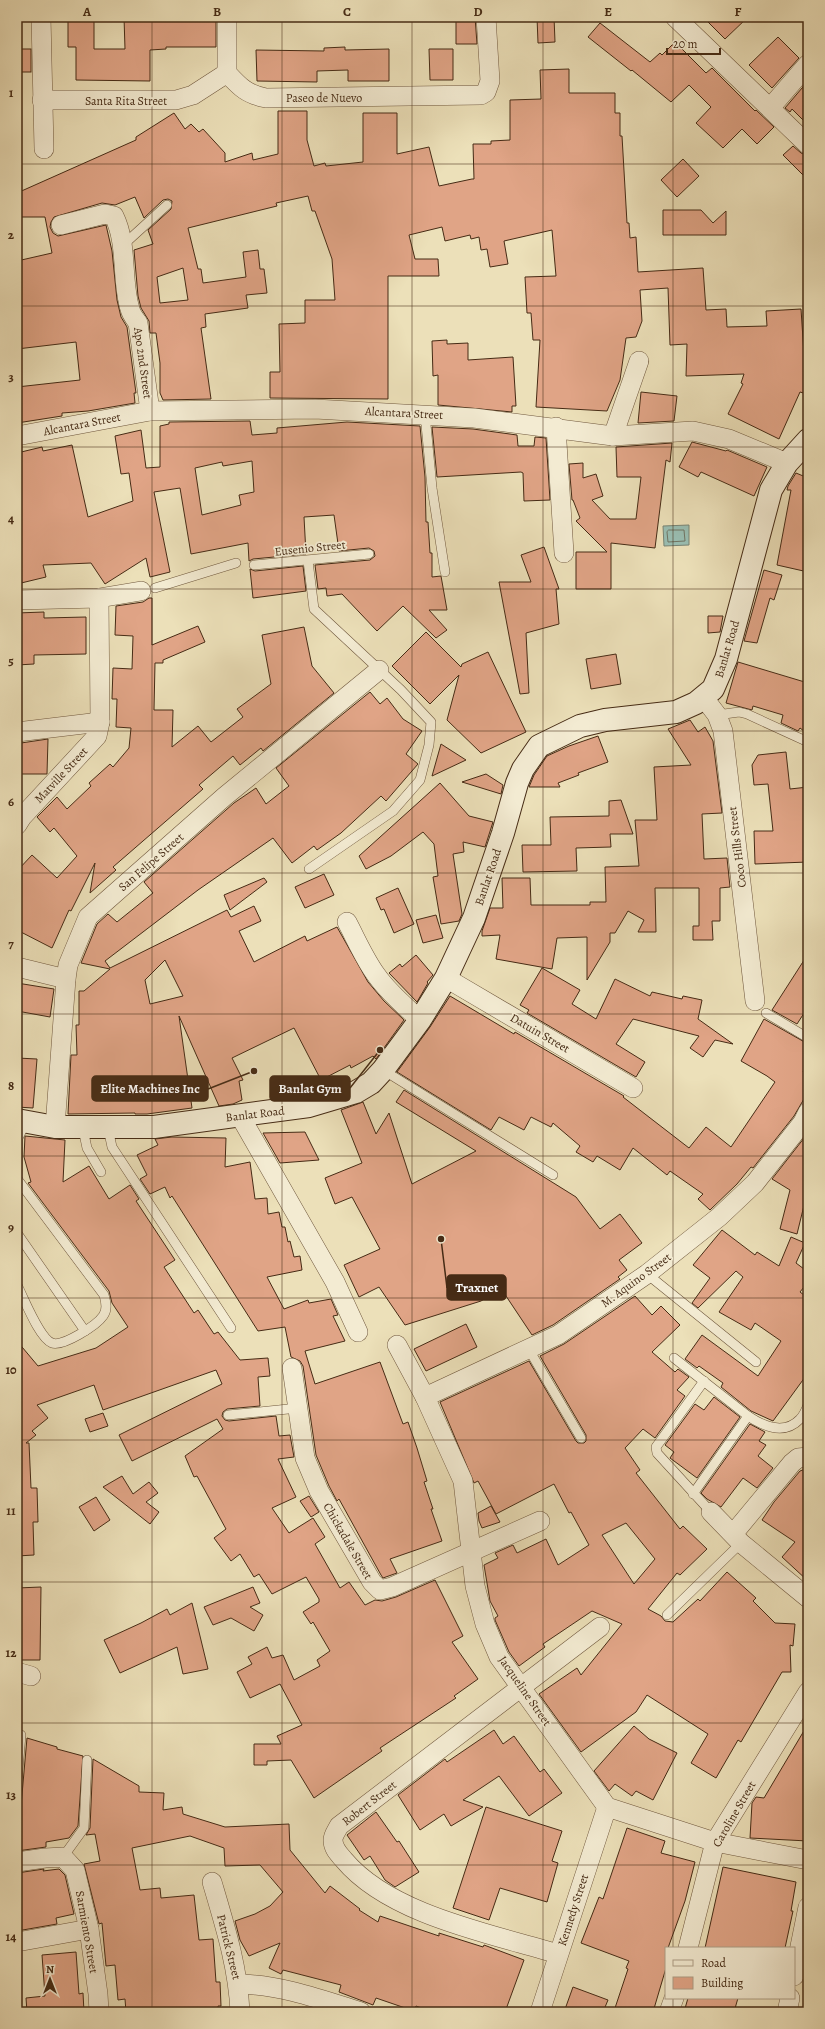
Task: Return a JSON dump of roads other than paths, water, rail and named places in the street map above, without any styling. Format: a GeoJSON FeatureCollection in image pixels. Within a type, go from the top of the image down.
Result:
{"type":"FeatureCollection","features":[{"type":"Feature","properties":{"kind":"street"},"geometry":{"type":"LineString","coordinates":[[41,17],[44,149]]}},
{"type":"Feature","properties":{"kind":"street"},"geometry":{"type":"LineString","coordinates":[[227,17],[227,73]]}},
{"type":"Feature","properties":{"kind":"street","name":"Paseo de Nuevo"},"geometry":{"type":"LineString","coordinates":[[227,73],[241,88],[251,95],[266,98],[474,96],[486,92],[490,81],[486,17]]}},
{"type":"Feature","properties":{"kind":"street"},"geometry":{"type":"LineString","coordinates":[[675,17],[808,145]]}},
{"type":"Feature","properties":{"kind":"street"},"geometry":{"type":"LineString","coordinates":[[770,108],[808,64]]}},
{"type":"Feature","properties":{"kind":"street","name":"Santa Rita Street"},"geometry":{"type":"LineString","coordinates":[[42,100],[176,100],[193,95],[227,73]]}},
{"type":"Feature","properties":{"kind":"street","name":"Apo 2nd Street"},"geometry":{"type":"LineString","coordinates":[[61,225],[110,214],[116,220],[122,246],[130,310],[138,323],[150,411]]}},
{"type":"Feature","properties":{"kind":"street"},"geometry":{"type":"LineString","coordinates":[[613,436],[639,361]]}},
{"type":"Feature","properties":{"kind":"street","name":"Alcantara Street"},"geometry":{"type":"LineString","coordinates":[[17,436],[150,411],[315,409],[425,414],[474,418],[556,427],[613,436],[693,431],[729,439],[787,463]]}},
{"type":"Feature","properties":{"kind":"street"},"geometry":{"type":"LineString","coordinates":[[556,427],[564,553]]}},
{"type":"Feature","properties":{"kind":"street","name":"Banlat Road"},"geometry":{"type":"LineString","coordinates":[[21,1121],[54,1127],[83,1129],[154,1127],[240,1116],[332,1101],[356,1092],[371,1082],[383,1070],[420,1020],[446,978],[476,911],[503,833],[517,783],[523,769],[539,746],[580,726],[631,716],[676,712],[686,709],[704,698],[713,689],[726,659],[765,506],[771,490],[787,463],[808,440]]}},
{"type":"Feature","properties":{"kind":"street"},"geometry":{"type":"LineString","coordinates":[[17,600],[98,598],[148,589]]}},
{"type":"Feature","properties":{"kind":"street","name":"Matville Street"},"geometry":{"type":"LineString","coordinates":[[17,825],[22,817],[97,736],[100,722],[98,598]]}},
{"type":"Feature","properties":{"kind":"street","name":"San Felipe Street"},"geometry":{"type":"LineString","coordinates":[[54,1127],[68,965],[88,917],[224,797],[379,670]]}},
{"type":"Feature","properties":{"kind":"street","name":"Coco Hills Street"},"geometry":{"type":"LineString","coordinates":[[704,698],[717,715],[723,730],[761,1007]]}},
{"type":"Feature","properties":{"kind":"street"},"geometry":{"type":"LineString","coordinates":[[17,732],[100,722]]}},
{"type":"Feature","properties":{"kind":"street"},"geometry":{"type":"LineString","coordinates":[[348,922],[377,976],[389,992],[420,1020]]}},
{"type":"Feature","properties":{"kind":"street"},"geometry":{"type":"LineString","coordinates":[[17,967],[66,979]]}},
{"type":"Feature","properties":{"kind":"street","name":"Datuin Street"},"geometry":{"type":"LineString","coordinates":[[446,978],[633,1088]]}},
{"type":"Feature","properties":{"kind":"street","name":"M. Aquino Street"},"geometry":{"type":"LineString","coordinates":[[425,1397],[558,1335],[647,1274],[719,1217],[755,1183],[803,1122],[808,1112]]}},
{"type":"Feature","properties":{"kind":"street"},"geometry":{"type":"LineString","coordinates":[[240,1116],[335,1282],[358,1332]]}},
{"type":"Feature","properties":{"kind":"street","name":"Jacqueline Street"},"geometry":{"type":"LineString","coordinates":[[397,1345],[425,1397],[463,1481],[475,1586],[485,1624],[499,1657],[607,1807]]}},
{"type":"Feature","properties":{"kind":"street","name":"Chickadale Street"},"geometry":{"type":"LineString","coordinates":[[292,1368],[306,1458],[318,1491],[372,1582],[380,1590],[392,1587],[540,1521]]}},
{"type":"Feature","properties":{"kind":"street"},"geometry":{"type":"LineString","coordinates":[[737,1539],[792,1463],[798,1458],[808,1457]]}},
{"type":"Feature","properties":{"kind":"street"},"geometry":{"type":"LineString","coordinates":[[711,1512],[737,1539],[808,1598]]}},
{"type":"Feature","properties":{"kind":"street","name":"Robert Street"},"geometry":{"type":"LineString","coordinates":[[558,1954],[441,1919],[402,1903],[371,1884],[351,1868],[334,1848],[333,1838],[339,1826],[600,1627]]}},
{"type":"Feature","properties":{"kind":"street","name":"Caroline Street"},"geometry":{"type":"LineString","coordinates":[[688,1947],[715,1842],[808,1692]]}},
{"type":"Feature","properties":{"kind":"street"},"geometry":{"type":"LineString","coordinates":[[607,1807],[715,1842],[808,1860]]}},
{"type":"Feature","properties":{"kind":"street","name":"Kennedy Street"},"geometry":{"type":"LineString","coordinates":[[540,2012],[607,1807]]}},
{"type":"Feature","properties":{"kind":"street"},"geometry":{"type":"LineString","coordinates":[[17,1862],[63,1857]]}},
{"type":"Feature","properties":{"kind":"street","name":"Sarmiento Street"},"geometry":{"type":"LineString","coordinates":[[63,1857],[75,1870],[89,1929],[98,1994],[98,2012]]}},
{"type":"Feature","properties":{"kind":"street","name":"Patrick Street"},"geometry":{"type":"LineString","coordinates":[[212,1882],[234,1957],[239,1984],[240,2012]]}},
{"type":"Feature","properties":{"kind":"street"},"geometry":{"type":"LineString","coordinates":[[795,1971],[808,1907]]}},
{"type":"Feature","properties":{"kind":"street"},"geometry":{"type":"LineString","coordinates":[[17,1942],[89,1929]]}},
{"type":"Feature","properties":{"kind":"street"},"geometry":{"type":"LineString","coordinates":[[239,1984],[261,1985],[296,1991],[361,2012]]}},
{"type":"Feature","properties":{"kind":"street"},"geometry":{"type":"LineString","coordinates":[[669,2012],[674,1999]]}},
{"type":"Feature","properties":{"kind":"street"},"geometry":{"type":"LineString","coordinates":[[787,2012],[790,1999]]}},
{"type":"Feature","properties":{"kind":"lane"},"geometry":{"type":"LineString","coordinates":[[122,246],[167,205]]}},
{"type":"Feature","properties":{"kind":"lane"},"geometry":{"type":"LineString","coordinates":[[425,414],[432,488],[445,572]]}},
{"type":"Feature","properties":{"kind":"lane","name":"Eusenio Street"},"geometry":{"type":"LineString","coordinates":[[254,565],[369,554]]}},
{"type":"Feature","properties":{"kind":"lane"},"geometry":{"type":"LineString","coordinates":[[308,560],[314,609],[379,670],[431,722],[429,745],[420,780],[393,811],[309,869]]}},
{"type":"Feature","properties":{"kind":"lane"},"geometry":{"type":"LineString","coordinates":[[148,589],[236,563]]}},
{"type":"Feature","properties":{"kind":"lane"},"geometry":{"type":"LineString","coordinates":[[717,715],[730,713],[747,714],[808,742]]}},
{"type":"Feature","properties":{"kind":"lane"},"geometry":{"type":"LineString","coordinates":[[761,1007],[808,1038]]}},
{"type":"Feature","properties":{"kind":"lane"},"geometry":{"type":"LineString","coordinates":[[383,1070],[553,1175]]}},
{"type":"Feature","properties":{"kind":"lane"},"geometry":{"type":"LineString","coordinates":[[17,1285],[44,1337],[53,1343],[61,1343],[85,1331],[104,1316],[106,1305],[104,1295],[17,1183],[18,1138],[21,1121]]}},
{"type":"Feature","properties":{"kind":"lane"},"geometry":{"type":"LineString","coordinates":[[108,1128],[112,1147],[231,1328]]}},
{"type":"Feature","properties":{"kind":"lane"},"geometry":{"type":"LineString","coordinates":[[83,1129],[87,1148],[101,1172]]}},
{"type":"Feature","properties":{"kind":"lane"},"geometry":{"type":"LineString","coordinates":[[17,1234],[85,1331]]}},
{"type":"Feature","properties":{"kind":"lane"},"geometry":{"type":"LineString","coordinates":[[647,1274],[756,1362]]}},
{"type":"Feature","properties":{"kind":"lane"},"geometry":{"type":"LineString","coordinates":[[528,1348],[581,1438]]}},
{"type":"Feature","properties":{"kind":"lane"},"geometry":{"type":"LineString","coordinates":[[674,1358],[748,1416],[760,1424],[770,1428],[787,1427],[800,1419],[808,1405]]}},
{"type":"Feature","properties":{"kind":"lane"},"geometry":{"type":"LineString","coordinates":[[704,1381],[656,1447],[658,1452],[693,1494],[711,1512]]}},
{"type":"Feature","properties":{"kind":"lane"},"geometry":{"type":"LineString","coordinates":[[228,1415],[298,1408]]}},
{"type":"Feature","properties":{"kind":"lane"},"geometry":{"type":"LineString","coordinates":[[693,1494],[748,1416]]}},
{"type":"Feature","properties":{"kind":"lane"},"geometry":{"type":"LineString","coordinates":[[667,1615],[737,1539]]}},
{"type":"Feature","properties":{"kind":"lane"},"geometry":{"type":"LineString","coordinates":[[17,1782],[21,1735]]}},
{"type":"Feature","properties":{"kind":"lane"},"geometry":{"type":"LineString","coordinates":[[63,1857],[84,1828],[88,1760]]}},
{"type":"Feature","properties":{"kind":"water"},"geometry":{"type":"Polygon","coordinates":[[[689,525],[689,545],[664,546],[663,526],[689,525]]]}},
{"type":"Feature","properties":{"kind":"place","name":"Banlat Gym"},"geometry":{"type":"Point","coordinates":[380,1050]}},
{"type":"Feature","properties":{"kind":"place","name":"Elite Machines Inc"},"geometry":{"type":"Point","coordinates":[254,1071]}},
{"type":"Feature","properties":{"kind":"place","name":"Traxnet"},"geometry":{"type":"Point","coordinates":[441,1239]}}]}
